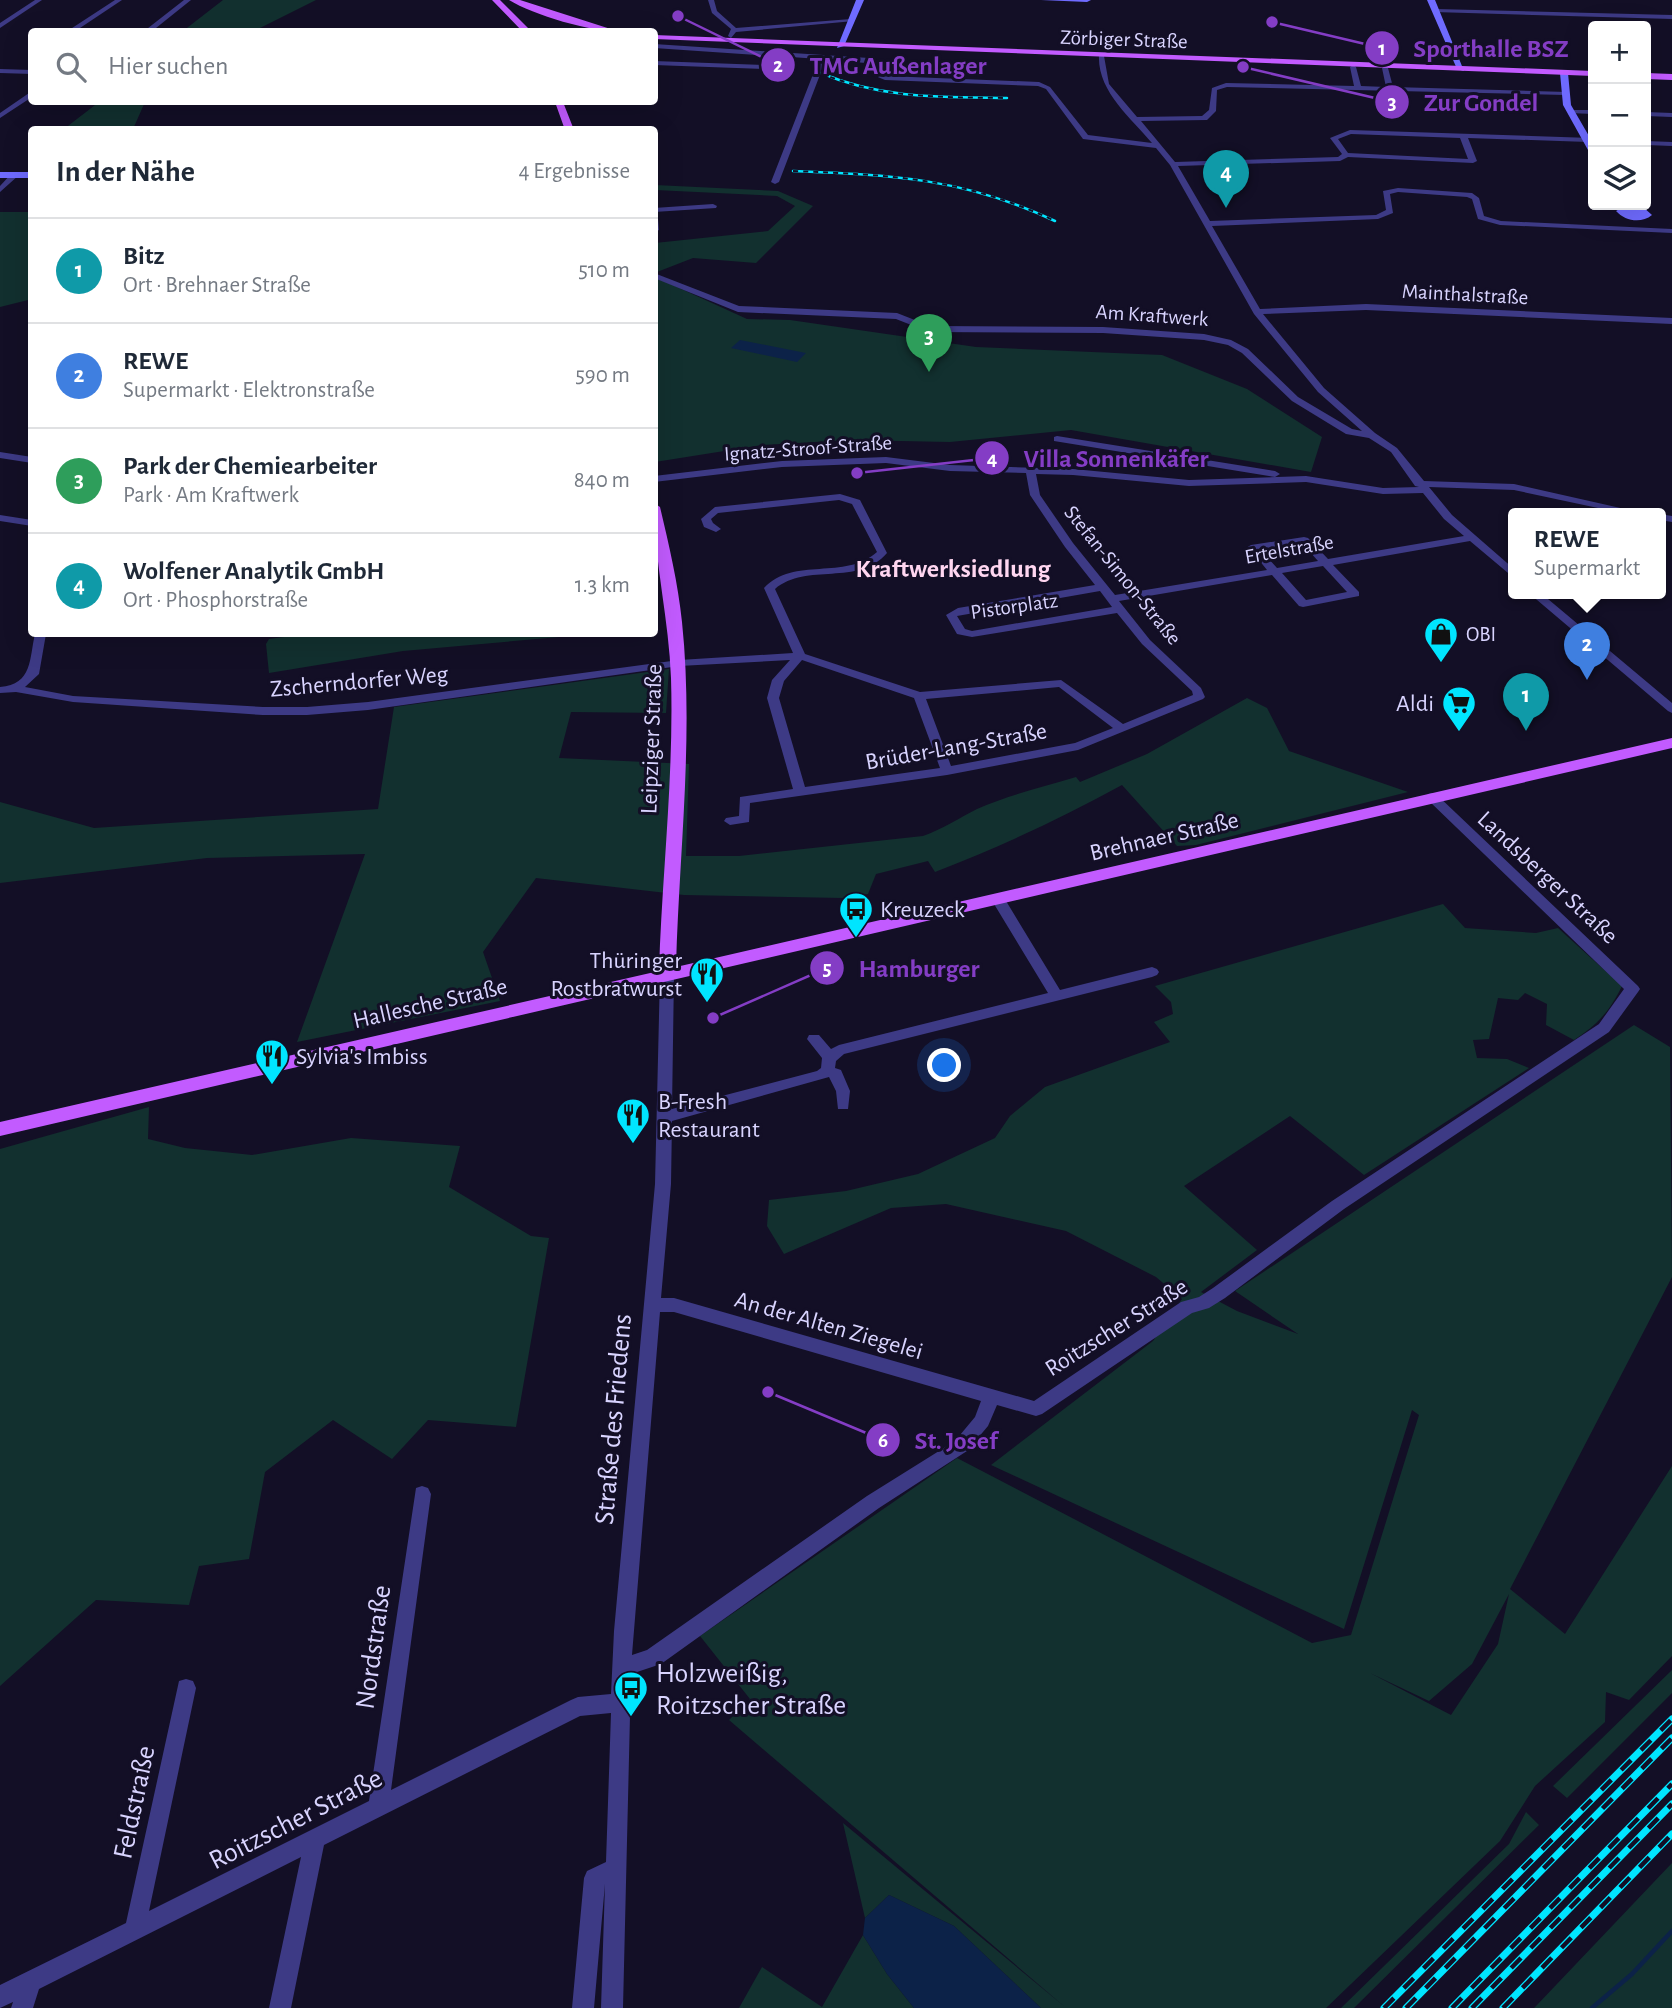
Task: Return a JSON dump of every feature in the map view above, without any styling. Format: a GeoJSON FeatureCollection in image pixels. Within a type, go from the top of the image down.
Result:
{"type":"FeatureCollection","features":[{"type":"Feature","properties":{"kind":"main road"},"geometry":{"type":"LineString","coordinates":[[496,0],[527,23],[562,18]]}},
{"type":"Feature","properties":{"kind":"main road"},"geometry":{"type":"LineString","coordinates":[[513,0],[562,18],[601,28]]}},
{"type":"Feature","properties":{"kind":"main road"},"geometry":{"type":"LineString","coordinates":[[527,23],[524,17],[545,12]]}},
{"type":"Feature","properties":{"kind":"main road","name":"Zörbiger Straße"},"geometry":{"type":"LineString","coordinates":[[658,37],[1588,74]]}},
{"type":"Feature","properties":{"kind":"main road"},"geometry":{"type":"LineString","coordinates":[[1651,76],[1672,77]]}},
{"type":"Feature","properties":{"kind":"main road"},"geometry":{"type":"LineString","coordinates":[[560,105],[568,126]]}},
{"type":"Feature","properties":{"kind":"main road","name":"Leipziger Straße"},"geometry":{"type":"LineString","coordinates":[[658,523],[670,572],[679,663],[680,734],[670,878],[667,974]]}},
{"type":"Feature","properties":{"kind":"main road","name":"Brehnaer Straße"},"geometry":{"type":"LineString","coordinates":[[667,974],[1672,743]]}},
{"type":"Feature","properties":{"kind":"main road","name":"Hallesche Straße"},"geometry":{"type":"LineString","coordinates":[[0,1129],[667,974]]}},
{"type":"Feature","properties":{"kind":"street"},"geometry":{"type":"LineString","coordinates":[[0,26],[39,0]]}},
{"type":"Feature","properties":{"kind":"street"},"geometry":{"type":"LineString","coordinates":[[75,28],[119,0]]}},
{"type":"Feature","properties":{"kind":"street"},"geometry":{"type":"LineString","coordinates":[[151,28],[188,0]]}},
{"type":"Feature","properties":{"kind":"street"},"geometry":{"type":"LineString","coordinates":[[711,0],[710,5],[716,15],[734,30],[851,22]]}},
{"type":"Feature","properties":{"kind":"street"},"geometry":{"type":"LineString","coordinates":[[837,58],[860,0]]}},
{"type":"Feature","properties":{"kind":"street"},"geometry":{"type":"LineString","coordinates":[[1045,0],[1087,0]]}},
{"type":"Feature","properties":{"kind":"street"},"geometry":{"type":"LineString","coordinates":[[1431,0],[1461,69]]}},
{"type":"Feature","properties":{"kind":"street"},"geometry":{"type":"LineString","coordinates":[[1436,11],[1672,17]]}},
{"type":"Feature","properties":{"kind":"street"},"geometry":{"type":"LineString","coordinates":[[0,15],[15,16]]}},
{"type":"Feature","properties":{"kind":"street"},"geometry":{"type":"LineString","coordinates":[[729,41],[734,30]]}},
{"type":"Feature","properties":{"kind":"street"},"geometry":{"type":"LineString","coordinates":[[658,46],[876,62],[875,74],[883,77],[1042,85],[1048,88],[1086,137],[1157,146]]}},
{"type":"Feature","properties":{"kind":"street"},"geometry":{"type":"LineString","coordinates":[[658,63],[767,67],[771,65],[774,54]]}},
{"type":"Feature","properties":{"kind":"street"},"geometry":{"type":"LineString","coordinates":[[1101,56],[1105,81],[1133,119],[1173,164],[1257,312],[1317,385],[1372,436]]}},
{"type":"Feature","properties":{"kind":"street"},"geometry":{"type":"LineString","coordinates":[[775,182],[822,58]]}},
{"type":"Feature","properties":{"kind":"street"},"geometry":{"type":"LineString","coordinates":[[1353,67],[1358,89]]}},
{"type":"Feature","properties":{"kind":"street"},"geometry":{"type":"LineString","coordinates":[[1385,68],[1390,89]]}},
{"type":"Feature","properties":{"kind":"street"},"geometry":{"type":"LineString","coordinates":[[0,71],[28,72]]}},
{"type":"Feature","properties":{"kind":"street"},"geometry":{"type":"LineString","coordinates":[[1564,73],[1565,93],[1571,112],[1569,116],[1588,141]]}},
{"type":"Feature","properties":{"kind":"street"},"geometry":{"type":"LineString","coordinates":[[1133,119],[1204,118],[1212,111],[1214,89],[1226,85],[1565,93]]}},
{"type":"Feature","properties":{"kind":"street"},"geometry":{"type":"LineString","coordinates":[[0,116],[28,96]]}},
{"type":"Feature","properties":{"kind":"street"},"geometry":{"type":"LineString","coordinates":[[1571,112],[1588,112]]}},
{"type":"Feature","properties":{"kind":"street"},"geometry":{"type":"LineString","coordinates":[[1651,114],[1672,115]]}},
{"type":"Feature","properties":{"kind":"street"},"geometry":{"type":"LineString","coordinates":[[1346,155],[1334,140],[1346,133],[1463,135],[1588,142]]}},
{"type":"Feature","properties":{"kind":"street"},"geometry":{"type":"LineString","coordinates":[[1173,164],[1336,159],[1346,155],[1473,161],[1463,135]]}},
{"type":"Feature","properties":{"kind":"street"},"geometry":{"type":"LineString","coordinates":[[1651,143],[1672,144]]}},
{"type":"Feature","properties":{"kind":"street"},"geometry":{"type":"LineString","coordinates":[[0,175],[28,175]]}},
{"type":"Feature","properties":{"kind":"street"},"geometry":{"type":"LineString","coordinates":[[0,190],[15,175]]}},
{"type":"Feature","properties":{"kind":"street"},"geometry":{"type":"LineString","coordinates":[[1206,224],[1360,217],[1389,212],[1386,195],[1391,191],[1461,193],[1475,198],[1482,216],[1500,223],[1665,229]]}},
{"type":"Feature","properties":{"kind":"street"},"geometry":{"type":"LineString","coordinates":[[658,210],[713,206]]}},
{"type":"Feature","properties":{"kind":"street"},"geometry":{"type":"LineString","coordinates":[[1632,210],[1665,229],[1672,242]]}},
{"type":"Feature","properties":{"kind":"street","name":"Am Kraftwerk"},"geometry":{"type":"LineString","coordinates":[[658,277],[738,309],[897,316],[929,329],[1103,330],[1213,338],[1245,351],[1294,399],[1349,432],[1372,436],[1394,450],[1422,487],[1471,538],[1508,570]]}},
{"type":"Feature","properties":{"kind":"street","name":"Mainthalstraße"},"geometry":{"type":"LineString","coordinates":[[1257,312],[1366,307],[1672,321]]}},
{"type":"Feature","properties":{"kind":"street"},"geometry":{"type":"LineString","coordinates":[[1057,439],[1286,478]]}},
{"type":"Feature","properties":{"kind":"street"},"geometry":{"type":"LineString","coordinates":[[0,456],[28,460]]}},
{"type":"Feature","properties":{"kind":"street","name":"Ignatz-Stroof-Straße"},"geometry":{"type":"LineString","coordinates":[[658,479],[782,464],[855,460],[1205,484],[1286,478],[1320,480],[1383,491],[1422,487]]}},
{"type":"Feature","properties":{"kind":"street","name":"Stefan-Simon-Straße"},"geometry":{"type":"LineString","coordinates":[[1030,470],[1035,495],[1069,545],[1146,642],[1197,690],[1199,697]]}},
{"type":"Feature","properties":{"kind":"street"},"geometry":{"type":"LineString","coordinates":[[1422,487],[1514,487],[1614,508]]}},
{"type":"Feature","properties":{"kind":"street"},"geometry":{"type":"LineString","coordinates":[[716,529],[708,525],[706,519],[715,510],[840,497],[856,502],[880,546],[882,553],[879,558],[861,566],[785,578],[769,589],[800,656],[919,696],[1061,683],[1122,729]]}},
{"type":"Feature","properties":{"kind":"street"},"geometry":{"type":"LineString","coordinates":[[0,518],[28,522]]}},
{"type":"Feature","properties":{"kind":"street","name":"Ertelstraße"},"geometry":{"type":"LineString","coordinates":[[1116,604],[1274,571],[1471,538]]}},
{"type":"Feature","properties":{"kind":"street"},"geometry":{"type":"LineString","coordinates":[[1304,540],[1325,563],[1355,594],[1303,604],[1251,548],[1304,540]]}},
{"type":"Feature","properties":{"kind":"street","name":"Pistorplatz"},"geometry":{"type":"LineString","coordinates":[[1103,587],[958,611],[952,617],[961,632],[972,634],[1116,604]]}},
{"type":"Feature","properties":{"kind":"street"},"geometry":{"type":"LineString","coordinates":[[1541,599],[1672,709]]}},
{"type":"Feature","properties":{"kind":"street"},"geometry":{"type":"LineString","coordinates":[[16,689],[33,674],[39,637]]}},
{"type":"Feature","properties":{"kind":"street"},"geometry":{"type":"LineString","coordinates":[[800,656],[778,680],[773,698],[800,793]]}},
{"type":"Feature","properties":{"kind":"street","name":"Zscherndorfer Weg"},"geometry":{"type":"LineString","coordinates":[[0,690],[16,689],[48,697],[263,711],[307,711],[368,706],[679,663],[800,656]]}},
{"type":"Feature","properties":{"kind":"street"},"geometry":{"type":"LineString","coordinates":[[919,696],[947,771]]}},
{"type":"Feature","properties":{"kind":"street","name":"Brüder-Lang-Straße"},"geometry":{"type":"LineString","coordinates":[[730,821],[745,819],[744,800],[947,771],[1078,746],[1199,697]]}},
{"type":"Feature","properties":{"kind":"street","name":"Landsberger Straße"},"geometry":{"type":"LineString","coordinates":[[1432,797],[1633,989]]}},
{"type":"Feature","properties":{"kind":"street"},"geometry":{"type":"LineString","coordinates":[[998,899],[1057,996]]}},
{"type":"Feature","properties":{"kind":"street"},"geometry":{"type":"LineString","coordinates":[[664,1116],[829,1064],[839,1050],[1152,972]]}},
{"type":"Feature","properties":{"kind":"street","name":"Straße des Friedens"},"geometry":{"type":"LineString","coordinates":[[612,2008],[621,1665],[663,1184],[667,974]]}},
{"type":"Feature","properties":{"kind":"street","name":"Roitzscher Straße"},"geometry":{"type":"LineString","coordinates":[[992,1397],[1036,1409],[1187,1307],[1203,1303],[1219,1293],[1338,1205],[1604,1028],[1618,1013],[1624,997],[1633,989]]}},
{"type":"Feature","properties":{"kind":"street"},"geometry":{"type":"LineString","coordinates":[[814,1039],[836,1074],[843,1091],[843,1105]]}},
{"type":"Feature","properties":{"kind":"street","name":"An der Alten Ziegelei"},"geometry":{"type":"LineString","coordinates":[[652,1305],[674,1305],[992,1397]]}},
{"type":"Feature","properties":{"kind":"street"},"geometry":{"type":"LineString","coordinates":[[621,1665],[637,1664],[654,1657],[873,1502],[961,1446],[982,1421],[992,1397]]}},
{"type":"Feature","properties":{"kind":"street","name":"Nordstraße"},"geometry":{"type":"LineString","coordinates":[[378,1808],[422,1494]]}},
{"type":"Feature","properties":{"kind":"street","name":"Feldstraße"},"geometry":{"type":"LineString","coordinates":[[135,1928],[186,1688]]}},
{"type":"Feature","properties":{"kind":"street","name":"Roitzscher Straße"},"geometry":{"type":"LineString","coordinates":[[0,1997],[578,1707],[620,1703]]}},
{"type":"Feature","properties":{"kind":"street"},"geometry":{"type":"LineString","coordinates":[[280,2008],[315,1841]]}},
{"type":"Feature","properties":{"kind":"street"},"geometry":{"type":"LineString","coordinates":[[583,2008],[594,1878],[615,1869]]}},
{"type":"Feature","properties":{"kind":"street"},"geometry":{"type":"LineString","coordinates":[[22,2008],[30,1982]]}},
{"type":"Feature","properties":{"kind":"green space"},"geometry":{"type":"Polygon","coordinates":[[[223,0],[316,0],[260,28],[187,28],[223,0]]]}},
{"type":"Feature","properties":{"kind":"green space"},"geometry":{"type":"Polygon","coordinates":[[[95,105],[144,105],[134,126],[68,126],[95,105]]]}},
{"type":"Feature","properties":{"kind":"green space"},"geometry":{"type":"Polygon","coordinates":[[[658,185],[778,191],[813,206],[756,263],[693,258],[658,272],[658,243],[768,231],[795,206],[777,196],[658,190],[658,185]]]}},
{"type":"Feature","properties":{"kind":"green space"},"geometry":{"type":"Polygon","coordinates":[[[0,212],[28,212],[28,300],[0,307],[0,212]]]}},
{"type":"Feature","properties":{"kind":"green space"},"geometry":{"type":"Polygon","coordinates":[[[658,278],[747,319],[790,320],[976,347],[1162,355],[1247,389],[1322,437],[1311,472],[1071,430],[950,442],[851,440],[762,445],[658,462],[658,278]]]}},
{"type":"Feature","properties":{"kind":"green space"},"geometry":{"type":"Polygon","coordinates":[[[559,637],[403,651],[269,673],[266,644],[269,639],[559,637]]]}},
{"type":"Feature","properties":{"kind":"green space"},"geometry":{"type":"Polygon","coordinates":[[[669,669],[666,713],[571,712],[559,758],[689,764],[686,856],[739,856],[923,836],[1001,800],[1076,777],[1080,782],[1147,754],[1247,698],[1267,708],[1289,751],[1408,792],[1196,845],[1177,846],[1122,785],[1030,832],[960,862],[935,872],[928,861],[876,874],[868,894],[843,898],[684,895],[536,878],[483,952],[500,1001],[297,1042],[365,854],[207,858],[0,883],[0,802],[94,828],[378,809],[394,707],[669,669]]]}},
{"type":"Feature","properties":{"kind":"green space"},"geometry":{"type":"Polygon","coordinates":[[[1443,904],[1465,928],[1536,933],[1558,928],[1622,986],[1602,1017],[1574,1040],[1546,1025],[1547,1004],[1525,993],[1518,1000],[1498,998],[1489,1039],[1473,1040],[1477,1058],[1507,1059],[1529,1068],[1364,1175],[1290,1116],[1184,1186],[1257,1250],[1201,1292],[1237,1311],[1298,1334],[1235,1291],[1634,1025],[1670,1047],[1672,1277],[1510,1589],[1565,1634],[1672,1466],[1672,1656],[1629,1700],[1606,1692],[1605,1722],[1535,1786],[1500,1841],[1326,2008],[1041,2008],[954,1926],[889,1895],[865,1918],[843,1823],[1065,2007],[729,1720],[750,1699],[700,1636],[957,1458],[1312,1643],[1351,1635],[1419,1415],[1412,1410],[1344,1629],[991,1465],[1153,1341],[1182,1299],[1156,1277],[1066,1231],[946,1204],[891,1208],[784,1254],[767,1226],[769,1200],[846,1191],[918,1174],[995,1138],[1010,1116],[1045,1087],[1170,1042],[1154,1022],[1173,1014],[1171,1002],[1155,986],[1443,904]],[[1509,1594],[1472,1664],[1429,1701],[1370,1673],[1451,1715],[1498,1644],[1509,1594]]]}},
{"type":"Feature","properties":{"kind":"green space"},"geometry":{"type":"Polygon","coordinates":[[[149,1107],[148,1139],[185,1148],[252,1155],[351,1138],[460,1146],[449,1187],[531,1236],[549,1238],[516,1427],[428,1420],[392,1459],[333,1420],[265,1472],[249,1559],[199,1566],[189,1605],[96,1600],[0,1686],[0,1149],[149,1107]]]}},
{"type":"Feature","properties":{"kind":"green space"},"geometry":{"type":"Polygon","coordinates":[[[1672,1670],[1672,1693],[1567,1798],[1553,1786],[1672,1670]]]}},
{"type":"Feature","properties":{"kind":"green space"},"geometry":{"type":"Polygon","coordinates":[[[1526,1812],[1539,1825],[1354,2008],[1341,2008],[1509,1844],[1526,1812]]]}},
{"type":"Feature","properties":{"kind":"green space"},"geometry":{"type":"Polygon","coordinates":[[[1672,1863],[1672,2008],[1534,2008],[1537,2005],[1672,1863]]]}},
{"type":"Feature","properties":{"kind":"green space"},"geometry":{"type":"Polygon","coordinates":[[[863,1935],[887,1974],[914,2008],[739,2008],[762,1967],[822,2007],[863,1935]]]}},
{"type":"Feature","properties":{"kind":"water"},"geometry":{"type":"Polygon","coordinates":[[[740,340],[806,353],[797,362],[731,348],[740,340]]]}},
{"type":"Feature","properties":{"kind":"water"},"geometry":{"type":"Polygon","coordinates":[[[889,1895],[954,1926],[1041,2008],[914,2008],[887,1974],[863,1935],[865,1918],[889,1895]]]}},
{"type":"Feature","properties":{"kind":"waterway"},"geometry":{"type":"LineString","coordinates":[[1592,2008],[1632,1974],[1672,1931]]}},
{"type":"Feature","properties":{"kind":"railway"},"geometry":{"type":"LineString","coordinates":[[821,73],[866,88],[889,92],[936,97],[1007,98]]}},
{"type":"Feature","properties":{"kind":"railway"},"geometry":{"type":"LineString","coordinates":[[793,171],[863,174],[927,181],[990,196],[1055,221]]}},
{"type":"Feature","properties":{"kind":"railway"},"geometry":{"type":"LineString","coordinates":[[1384,2008],[1672,1719]]}},
{"type":"Feature","properties":{"kind":"railway"},"geometry":{"type":"LineString","coordinates":[[1406,2008],[1672,1738]]}},
{"type":"Feature","properties":{"kind":"railway"},"geometry":{"type":"LineString","coordinates":[[1452,2008],[1672,1784]]}},
{"type":"Feature","properties":{"kind":"railway"},"geometry":{"type":"LineString","coordinates":[[1472,2008],[1672,1804]]}},
{"type":"Feature","properties":{"kind":"railway"},"geometry":{"type":"LineString","coordinates":[[1503,2008],[1672,1834]]}},
{"type":"Feature","properties":{"kind":"place","name":"TMG Außenlager"},"geometry":{"type":"Point","coordinates":[678,16]}},
{"type":"Feature","properties":{"kind":"place","name":"Sporthalle BSZ"},"geometry":{"type":"Point","coordinates":[1272,22]}},
{"type":"Feature","properties":{"kind":"place","name":"Zur Gondel"},"geometry":{"type":"Point","coordinates":[1243,67]}},
{"type":"Feature","properties":{"kind":"place","name":"Wolfener Analytik GmbH"},"geometry":{"type":"Point","coordinates":[1226,208]}},
{"type":"Feature","properties":{"kind":"place","name":"Park der Chemiearbeiter"},"geometry":{"type":"Point","coordinates":[929,372]}},
{"type":"Feature","properties":{"kind":"place","name":"Villa Sonnenkäfer"},"geometry":{"type":"Point","coordinates":[857,473]}},
{"type":"Feature","properties":{"kind":"place","name":"OBI"},"geometry":{"type":"Point","coordinates":[1441,664]}},
{"type":"Feature","properties":{"kind":"place","name":"REWE"},"geometry":{"type":"Point","coordinates":[1587,680]}},
{"type":"Feature","properties":{"kind":"place","name":"Bitz"},"geometry":{"type":"Point","coordinates":[1526,731]}},
{"type":"Feature","properties":{"kind":"place","name":"Aldi"},"geometry":{"type":"Point","coordinates":[1459,733]}},
{"type":"Feature","properties":{"kind":"place","name":"Kreuzeck"},"geometry":{"type":"Point","coordinates":[856,939]}},
{"type":"Feature","properties":{"kind":"place","name":"Thüringer Rostbratwurst"},"geometry":{"type":"Point","coordinates":[707,1004]}},
{"type":"Feature","properties":{"kind":"place","name":"Hamburger"},"geometry":{"type":"Point","coordinates":[713,1018]}},
{"type":"Feature","properties":{"kind":"place","name":"Sylvia's Imbiss"},"geometry":{"type":"Point","coordinates":[272,1086]}},
{"type":"Feature","properties":{"kind":"place","name":"B-Fresh Restaurant"},"geometry":{"type":"Point","coordinates":[633,1145]}},
{"type":"Feature","properties":{"kind":"place","name":"St. Josef"},"geometry":{"type":"Point","coordinates":[768,1392]}},
{"type":"Feature","properties":{"kind":"place","name":"Holzweißig, Roitzscher Straße"},"geometry":{"type":"Point","coordinates":[631,1718]}},
{"type":"Feature","properties":{"kind":"district","name":"Kraftwerksiedlung"},"geometry":{"type":"Point","coordinates":[953,568]}}]}
